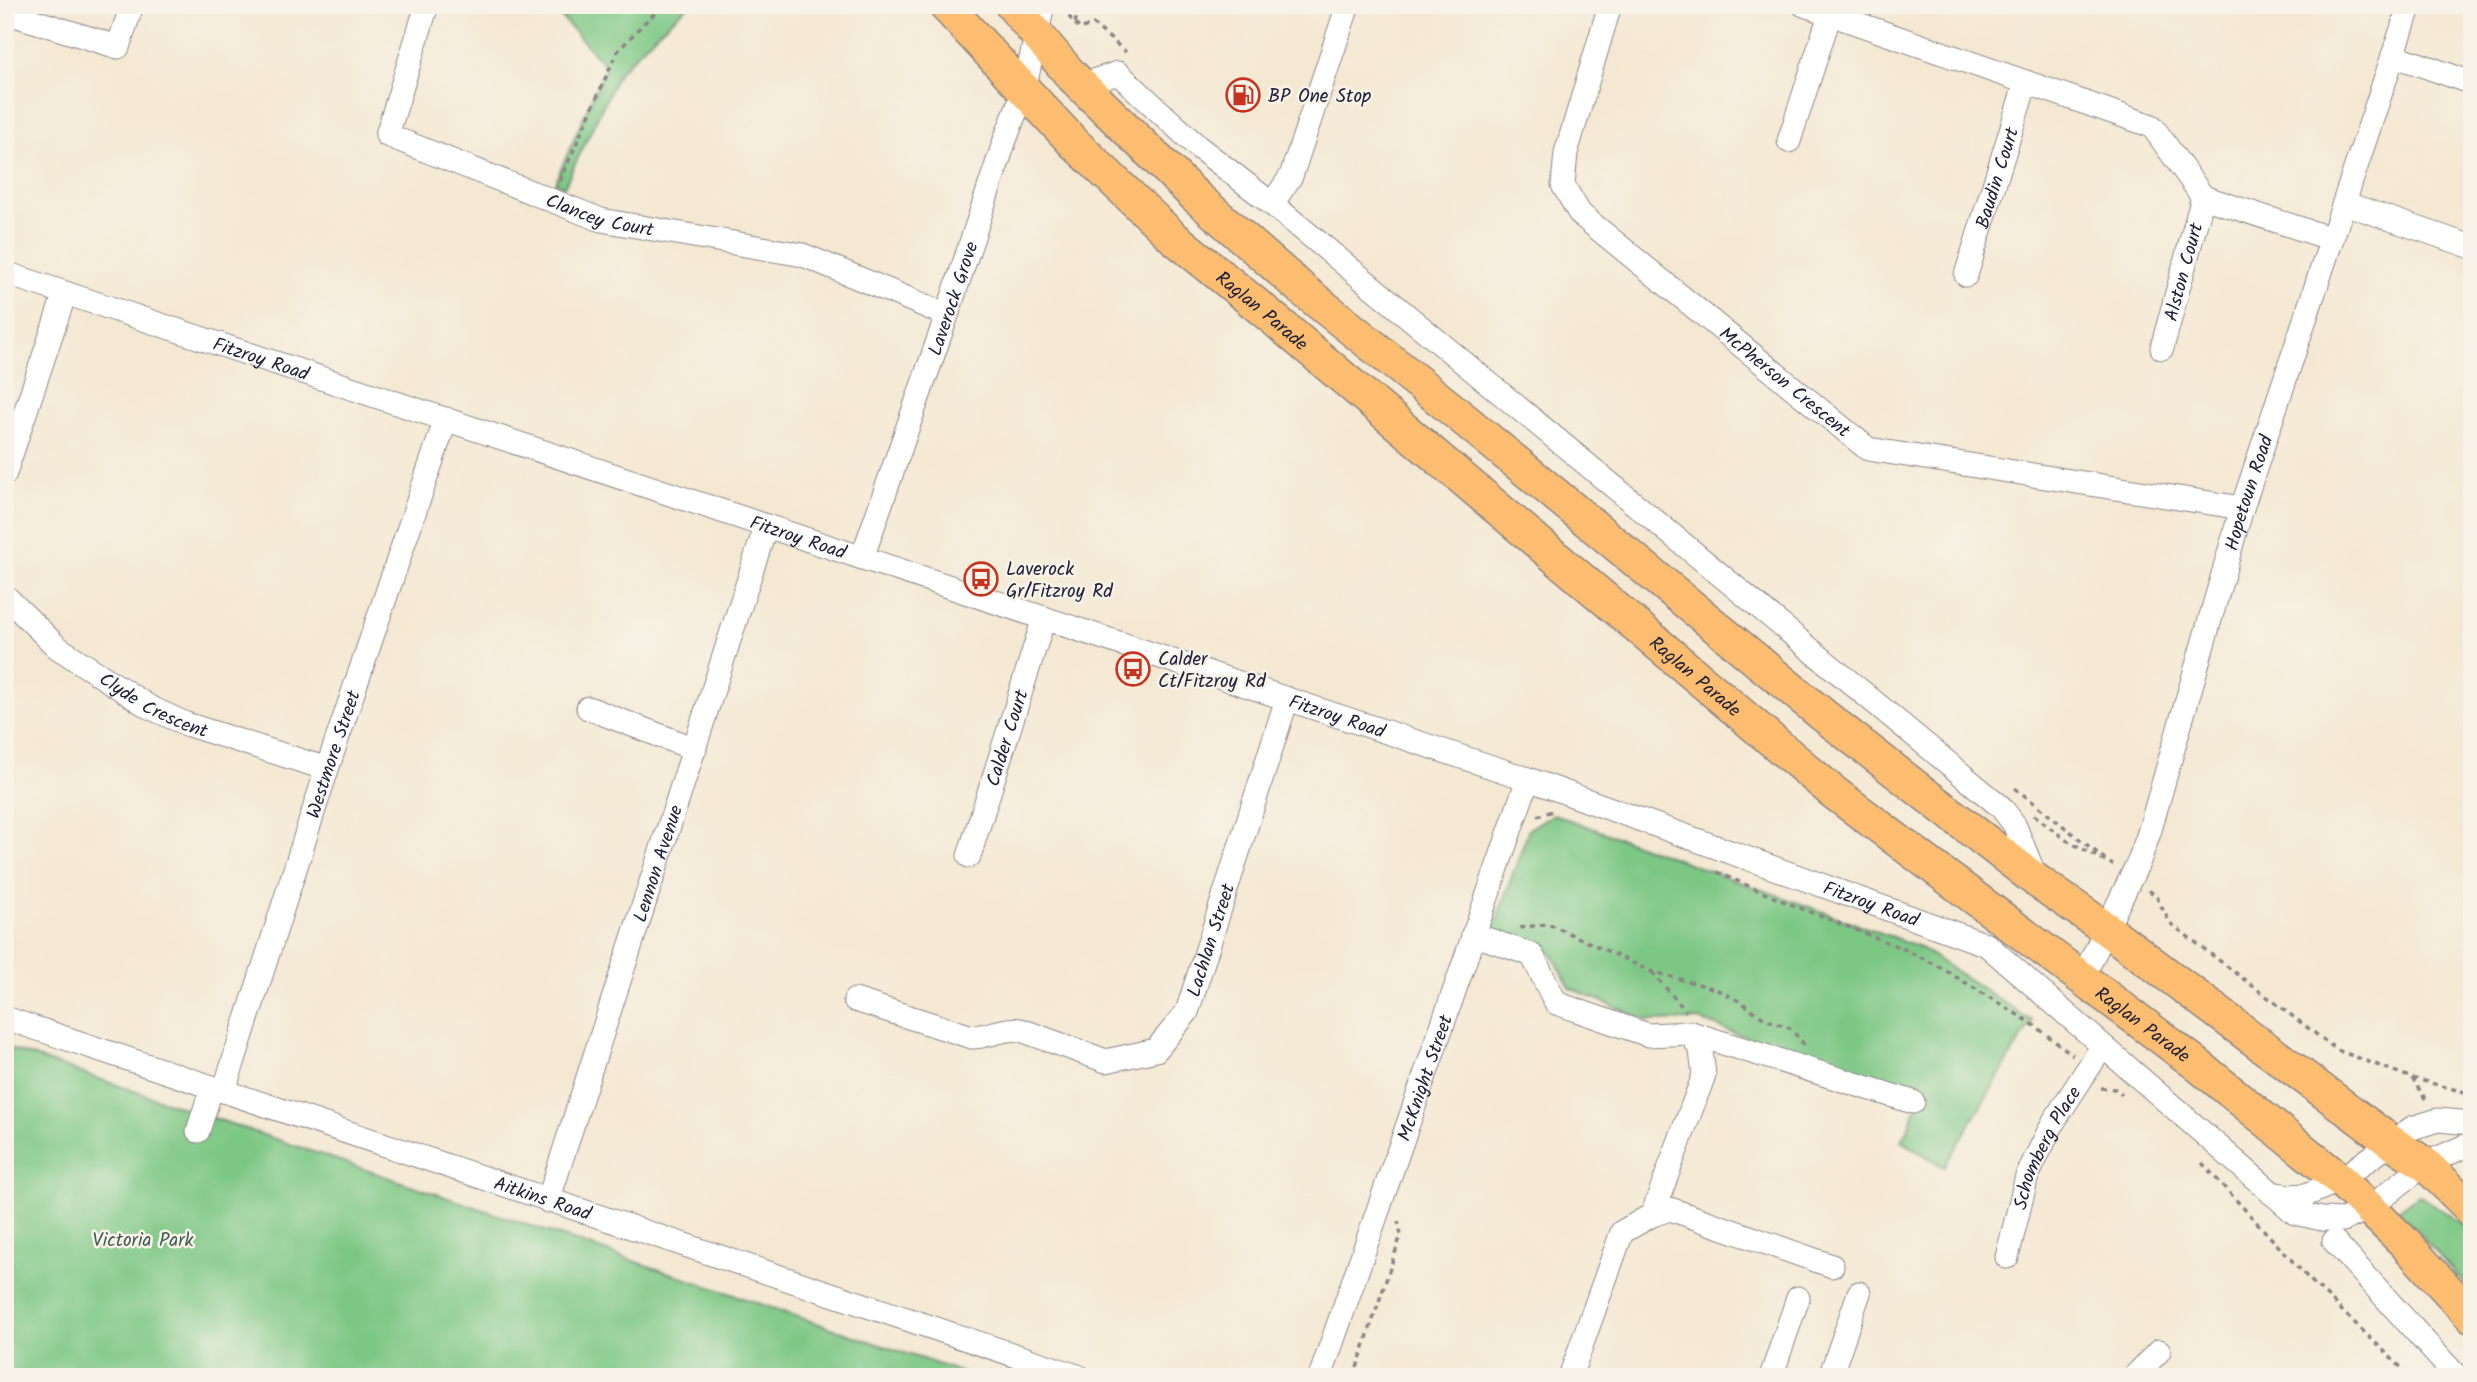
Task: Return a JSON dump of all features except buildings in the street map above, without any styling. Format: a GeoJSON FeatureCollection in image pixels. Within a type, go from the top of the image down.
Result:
{"type":"FeatureCollection","features":[{"type":"Feature","properties":{"kind":"highway","name":"Raglan Parade"},"geometry":{"type":"LineString","coordinates":[[945,5],[1074,143],[1173,237],[1269,314],[1833,792],[2083,977],[2194,1062],[2340,1180],[2404,1242],[2472,1317]]}},
{"type":"Feature","properties":{"kind":"highway","name":"Raglan Parade"},"geometry":{"type":"LineString","coordinates":[[1012,5],[1041,21],[1082,85],[1194,195],[1303,290],[1823,715],[2037,881],[2425,1164],[2472,1210]]}},
{"type":"Feature","properties":{"kind":"street"},"geometry":{"type":"LineString","coordinates":[[5,12],[118,47],[132,5]]}},
{"type":"Feature","properties":{"kind":"street","name":"Clancey Court"},"geometry":{"type":"LineString","coordinates":[[427,5],[387,135],[601,220],[803,255],[947,315]]}},
{"type":"Feature","properties":{"kind":"street"},"geometry":{"type":"LineString","coordinates":[[1272,204],[1291,176],[1348,5]]}},
{"type":"Feature","properties":{"kind":"street","name":"McPherson Crescent"},"geometry":{"type":"LineString","coordinates":[[1610,5],[1566,153],[1563,185],[1580,214],[1868,449],[2242,508]]}},
{"type":"Feature","properties":{"kind":"street"},"geometry":{"type":"LineString","coordinates":[[1804,5],[2152,126],[2203,197],[2332,239]]}},
{"type":"Feature","properties":{"kind":"street","name":"Hopetoun Road"},"geometry":{"type":"LineString","coordinates":[[2083,977],[2139,861],[2149,833],[2242,508],[2410,5]]}},
{"type":"Feature","properties":{"kind":"street"},"geometry":{"type":"LineString","coordinates":[[1789,141],[1830,14]]}},
{"type":"Feature","properties":{"kind":"street","name":"Laverock Grove"},"geometry":{"type":"LineString","coordinates":[[862,558],[1024,90],[1041,21]]}},
{"type":"Feature","properties":{"kind":"street"},"geometry":{"type":"LineString","coordinates":[[2393,55],[2472,83]]}},
{"type":"Feature","properties":{"kind":"street"},"geometry":{"type":"LineString","coordinates":[[1082,85],[1118,73],[1197,146],[1272,204],[2001,807],[2014,824],[2037,881]]}},
{"type":"Feature","properties":{"kind":"street","name":"Baudin Court"},"geometry":{"type":"LineString","coordinates":[[1966,275],[2026,82]]}},
{"type":"Feature","properties":{"kind":"street","name":"Alston Court"},"geometry":{"type":"LineString","coordinates":[[2162,348],[2203,197]]}},
{"type":"Feature","properties":{"kind":"street"},"geometry":{"type":"LineString","coordinates":[[2344,203],[2472,247]]}},
{"type":"Feature","properties":{"kind":"street","name":"Fitzroy Road"},"geometry":{"type":"LineString","coordinates":[[5,273],[1528,779],[1987,945],[2295,1213],[2343,1220],[2368,1209],[2425,1164],[2472,1143]]}},
{"type":"Feature","properties":{"kind":"street"},"geometry":{"type":"LineString","coordinates":[[5,473],[65,293]]}},
{"type":"Feature","properties":{"kind":"street","name":"Westmore Street"},"geometry":{"type":"LineString","coordinates":[[198,1131],[218,1089],[446,419]]}},
{"type":"Feature","properties":{"kind":"street","name":"Lennon Avenue"},"geometry":{"type":"LineString","coordinates":[[548,1201],[766,526]]}},
{"type":"Feature","properties":{"kind":"street","name":"Clyde Crescent"},"geometry":{"type":"LineString","coordinates":[[5,596],[57,647],[149,707],[186,724],[327,769]]}},
{"type":"Feature","properties":{"kind":"street","name":"Calder Court"},"geometry":{"type":"LineString","coordinates":[[969,856],[1044,618]]}},
{"type":"Feature","properties":{"kind":"street","name":"Lachlan Street"},"geometry":{"type":"LineString","coordinates":[[855,1000],[972,1037],[982,1037],[1013,1028],[1035,1033],[1106,1061],[1156,1050],[1186,1013],[1287,699]]}},
{"type":"Feature","properties":{"kind":"street"},"geometry":{"type":"LineString","coordinates":[[588,708],[695,749]]}},
{"type":"Feature","properties":{"kind":"street","name":"McKnight Street"},"geometry":{"type":"LineString","coordinates":[[1320,1377],[1528,779]]}},
{"type":"Feature","properties":{"kind":"street"},"geometry":{"type":"LineString","coordinates":[[1473,934],[1532,955],[1556,1003],[1648,1034],[1690,1033],[1913,1102]]}},
{"type":"Feature","properties":{"kind":"street","name":"Aitkins Road"},"geometry":{"type":"LineString","coordinates":[[5,1018],[1080,1377]]}},
{"type":"Feature","properties":{"kind":"street"},"geometry":{"type":"LineString","coordinates":[[1653,1215],[1704,1075],[1701,1051],[1690,1033]]}},
{"type":"Feature","properties":{"kind":"street","name":"Schomberg Place"},"geometry":{"type":"LineString","coordinates":[[2007,1257],[2027,1176],[2054,1121],[2102,1047]]}},
{"type":"Feature","properties":{"kind":"street"},"geometry":{"type":"LineString","coordinates":[[2272,1193],[2306,1195],[2340,1180],[2413,1128],[2438,1120],[2472,1123]]}},
{"type":"Feature","properties":{"kind":"street"},"geometry":{"type":"LineString","coordinates":[[1570,1377],[1622,1232],[1653,1215],[1670,1209],[1832,1266]]}},
{"type":"Feature","properties":{"kind":"street"},"geometry":{"type":"LineString","coordinates":[[2334,1241],[2457,1377]]}},
{"type":"Feature","properties":{"kind":"street"},"geometry":{"type":"LineString","coordinates":[[1830,1377],[1859,1293]]}},
{"type":"Feature","properties":{"kind":"street"},"geometry":{"type":"LineString","coordinates":[[1770,1377],[1798,1298]]}},
{"type":"Feature","properties":{"kind":"street"},"geometry":{"type":"LineString","coordinates":[[2134,1377],[2159,1350]]}},
{"type":"Feature","properties":{"kind":"path"},"geometry":{"type":"LineString","coordinates":[[551,201],[617,52],[643,23],[664,5]]}},
{"type":"Feature","properties":{"kind":"path"},"geometry":{"type":"LineString","coordinates":[[1074,23],[1080,5]]}},
{"type":"Feature","properties":{"kind":"path"},"geometry":{"type":"LineString","coordinates":[[2148,888],[2157,898],[2170,923],[2337,1050],[2412,1078],[2472,1094]]}},
{"type":"Feature","properties":{"kind":"path"},"geometry":{"type":"LineString","coordinates":[[1515,928],[1547,924],[1650,971],[1716,989],[1766,1019],[1790,1028],[1803,1043],[1807,1069]]}},
{"type":"Feature","properties":{"kind":"path"},"geometry":{"type":"LineString","coordinates":[[1650,971],[1689,1014],[1690,1033]]}},
{"type":"Feature","properties":{"kind":"path"},"geometry":{"type":"LineString","coordinates":[[2066,1048],[2076,1059],[2073,1072],[2081,1079],[2097,1090],[2104,1087],[2115,1089],[2130,1099]]}},
{"type":"Feature","properties":{"kind":"path"},"geometry":{"type":"LineString","coordinates":[[2412,1078],[2438,1120]]}},
{"type":"Feature","properties":{"kind":"path"},"geometry":{"type":"LineString","coordinates":[[2200,1161],[2307,1277],[2411,1377]]}},
{"type":"Feature","properties":{"kind":"green space"},"geometry":{"type":"Polygon","coordinates":[[[550,5],[689,5],[619,72],[564,187],[555,183],[606,66],[550,5]]]}},
{"type":"Feature","properties":{"kind":"green space"},"geometry":{"type":"Polygon","coordinates":[[[1553,814],[1917,946],[2032,1021],[1944,1167],[1902,1141],[1921,1097],[1699,1020],[1648,1021],[1570,988],[1551,952],[1492,932],[1529,829],[1553,814]]]}},
{"type":"Feature","properties":{"kind":"green space","name":"Victoria Park"},"geometry":{"type":"Polygon","coordinates":[[[5,1047],[975,1377],[5,1377],[5,1047]]]}},
{"type":"Feature","properties":{"kind":"green space"},"geometry":{"type":"Polygon","coordinates":[[[2419,1195],[2472,1230],[2472,1292],[2398,1210],[2419,1195]]]}},
{"type":"Feature","properties":{"kind":"place","name":"BP One Stop"},"geometry":{"type":"Point","coordinates":[1243,95]}},
{"type":"Feature","properties":{"kind":"place","name":"Laverock Gr/Fitzroy Rd"},"geometry":{"type":"Point","coordinates":[981,579]}},
{"type":"Feature","properties":{"kind":"place","name":"Calder Ct/Fitzroy Rd"},"geometry":{"type":"Point","coordinates":[1133,669]}}]}
